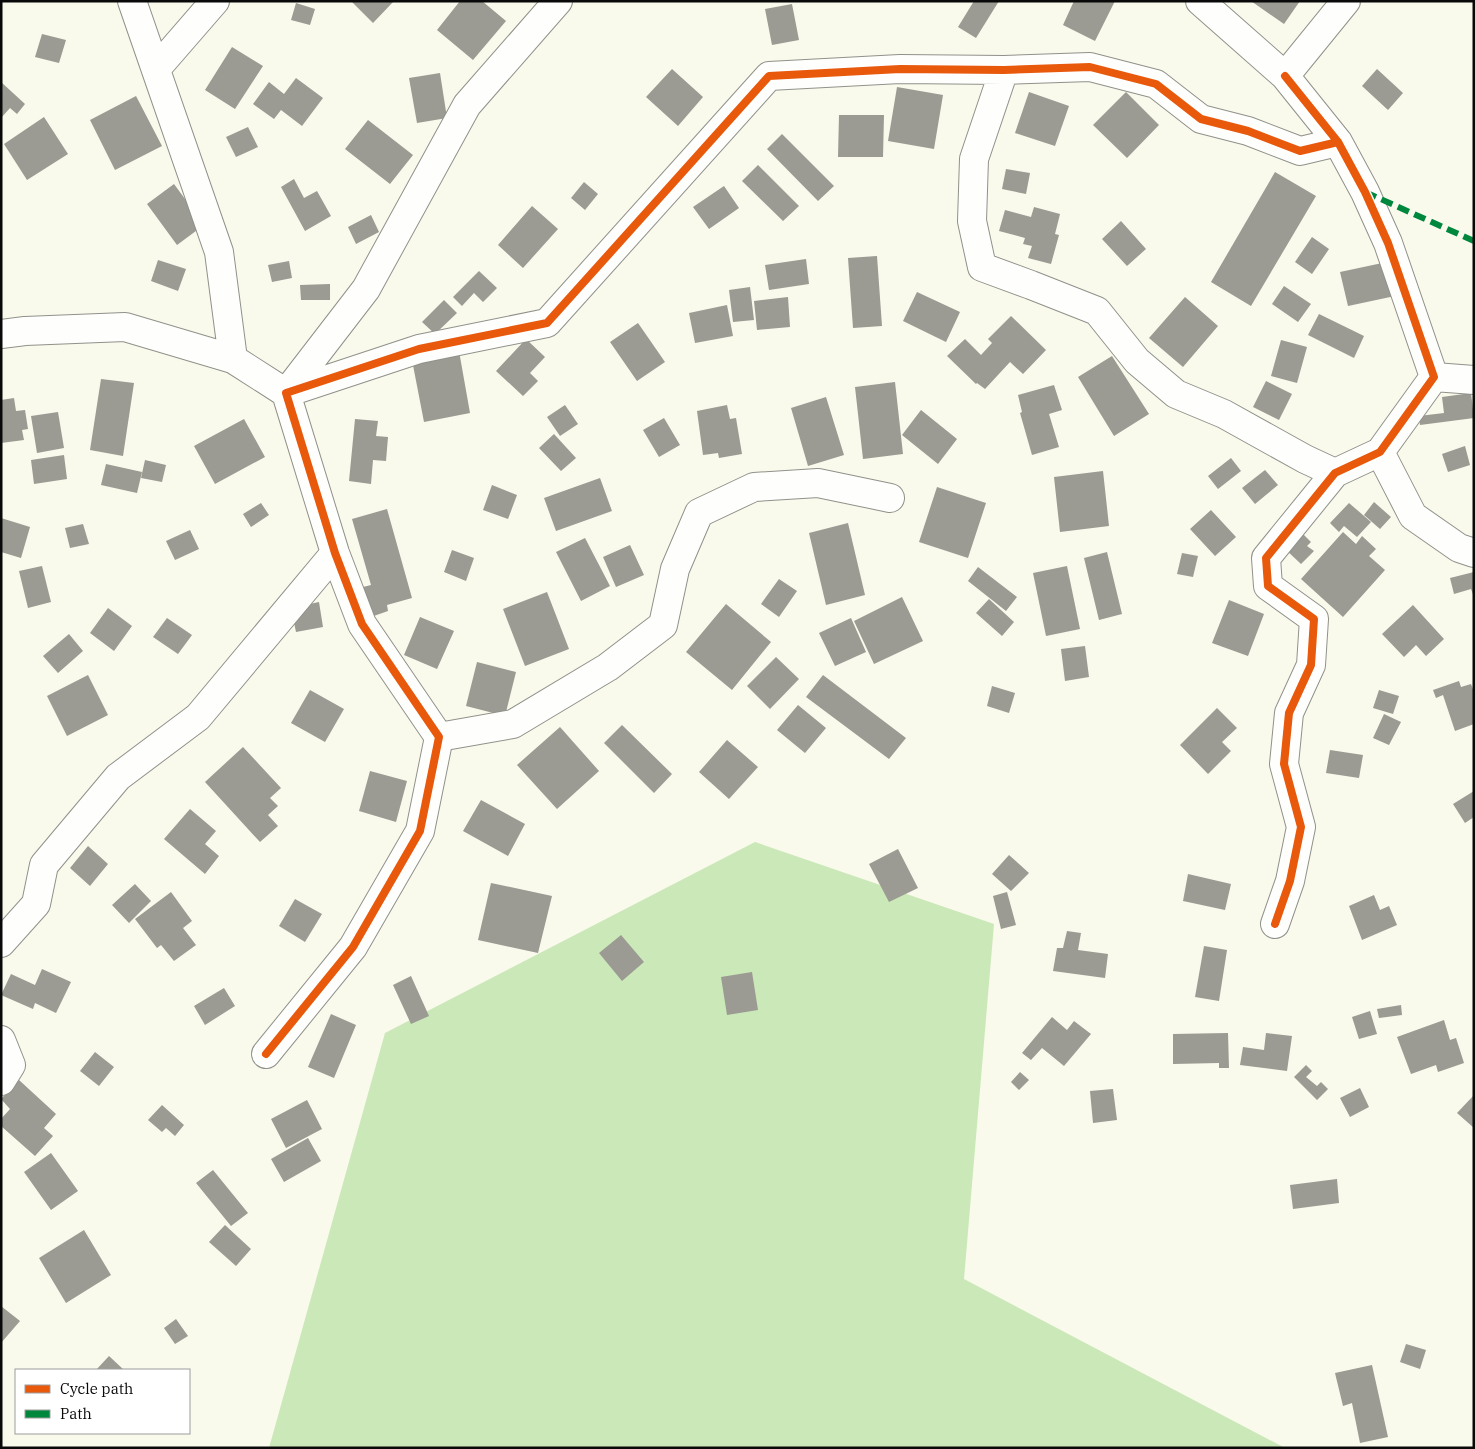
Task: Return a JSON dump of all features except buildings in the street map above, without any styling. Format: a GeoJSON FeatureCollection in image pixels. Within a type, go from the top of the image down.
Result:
{"type":"FeatureCollection","features":[{"type":"Feature","properties":{"kind":"street"},"geometry":{"type":"LineString","coordinates":[[132,1],[220,252],[234,359]]}},
{"type":"Feature","properties":{"kind":"street"},"geometry":{"type":"LineString","coordinates":[[156,69],[215,1]]}},
{"type":"Feature","properties":{"kind":"street"},"geometry":{"type":"LineString","coordinates":[[286,393],[366,289],[467,105],[558,1]]}},
{"type":"Feature","properties":{"kind":"street"},"geometry":{"type":"LineString","coordinates":[[1200,1],[1284,76],[1338,142],[1365,192],[1388,243],[1434,377]]}},
{"type":"Feature","properties":{"kind":"street"},"geometry":{"type":"LineString","coordinates":[[1284,76],[1346,1]]}},
{"type":"Feature","properties":{"kind":"street"},"geometry":{"type":"LineString","coordinates":[[286,393],[419,349],[547,323],[770,76],[900,69],[1004,70],[1090,67],[1156,84],[1201,119],[1248,131],[1300,151],[1338,142]]}},
{"type":"Feature","properties":{"kind":"street"},"geometry":{"type":"LineString","coordinates":[[1004,70],[974,159],[972,221],[982,267],[1097,311],[1137,361],[1176,394],[1224,414],[1304,459],[1335,473]]}},
{"type":"Feature","properties":{"kind":"street"},"geometry":{"type":"LineString","coordinates":[[1,334],[25,331],[125,327],[234,359],[286,393],[335,553],[362,624],[439,736],[420,830],[353,946],[266,1054]]}},
{"type":"Feature","properties":{"kind":"street"},"geometry":{"type":"LineString","coordinates":[[1434,377],[1474,380]]}},
{"type":"Feature","properties":{"kind":"street"},"geometry":{"type":"LineString","coordinates":[[1275,924],[1290,881],[1301,827],[1284,764],[1289,713],[1311,665],[1314,619],[1268,586],[1266,558],[1335,473],[1380,452],[1434,377]]}},
{"type":"Feature","properties":{"kind":"street"},"geometry":{"type":"LineString","coordinates":[[1380,452],[1413,516],[1458,548],[1474,553]]}},
{"type":"Feature","properties":{"kind":"street"},"geometry":{"type":"LineString","coordinates":[[439,736],[513,724],[608,667],[663,625],[675,569],[700,513],[754,487],[818,483],[890,498]]}},
{"type":"Feature","properties":{"kind":"street"},"geometry":{"type":"LineString","coordinates":[[1,943],[36,904],[44,865],[118,777],[198,716],[335,553]]}},
{"type":"Feature","properties":{"kind":"street"},"geometry":{"type":"LineString","coordinates":[[1,1040],[11,1064],[1,1081]]}},
{"type":"Feature","properties":{"kind":"green space"},"geometry":{"type":"Polygon","coordinates":[[[755,842],[994,924],[964,1279],[1285,1448],[269,1448],[385,1033],[755,842]]]}},
{"type":"Feature","properties":{"kind":"marked path"},"geometry":{"type":"LineString","coordinates":[[1365,192],[1474,241]]}},
{"type":"Feature","properties":{"kind":"cycle path"},"geometry":{"type":"LineString","coordinates":[[266,1054],[353,947],[420,831],[439,737],[362,624],[335,553],[286,393],[419,349],[547,323],[769,76],[900,69],[1004,70],[1090,67],[1156,84],[1201,119],[1248,131],[1300,151],[1338,142]]}},
{"type":"Feature","properties":{"kind":"cycle path"},"geometry":{"type":"LineString","coordinates":[[1275,924],[1290,881],[1301,827],[1284,764],[1289,713],[1311,665],[1314,619],[1268,586],[1266,558],[1335,473],[1380,452],[1434,377],[1388,243],[1365,192],[1338,142],[1285,76]]}}]}
